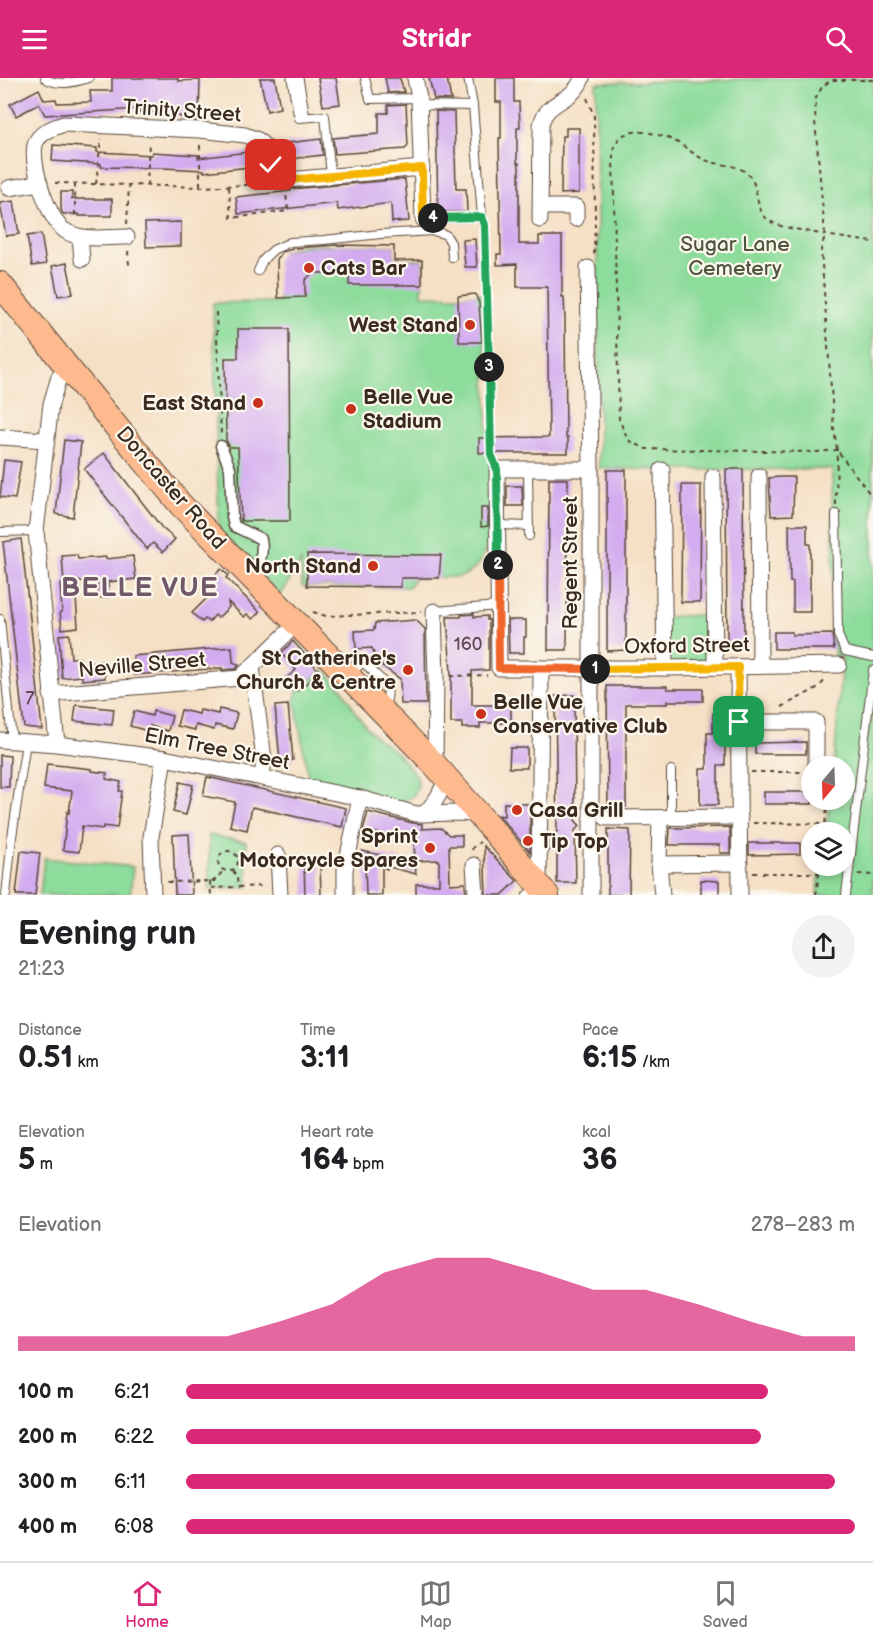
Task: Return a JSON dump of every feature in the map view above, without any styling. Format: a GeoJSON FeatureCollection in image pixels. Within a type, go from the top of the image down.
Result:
{"type":"FeatureCollection","features":[{"type":"Feature","properties":{"kind":"highway","name":"Doncaster Road"},"geometry":{"type":"LineString","coordinates":[[0,284],[181,505],[440,771],[496,834],[538,892]]}},
{"type":"Feature","properties":{"kind":"street"},"geometry":{"type":"LineString","coordinates":[[295,78],[299,115]]}},
{"type":"Feature","properties":{"kind":"street"},"geometry":{"type":"LineString","coordinates":[[415,78],[419,101],[423,219]]}},
{"type":"Feature","properties":{"kind":"street"},"geometry":{"type":"LineString","coordinates":[[576,219],[576,207],[541,213],[541,125],[549,108],[576,91],[581,80]]}},
{"type":"Feature","properties":{"kind":"street","name":"Trinity Street"},"geometry":{"type":"LineString","coordinates":[[77,236],[63,229],[55,221],[47,206],[33,149],[41,136],[50,129],[64,124],[200,130],[245,135],[258,140],[267,149],[271,165],[287,182]]}},
{"type":"Feature","properties":{"kind":"street"},"geometry":{"type":"LineString","coordinates":[[287,182],[422,168]]}},
{"type":"Feature","properties":{"kind":"street"},"geometry":{"type":"LineString","coordinates":[[9,188],[40,183]]}},
{"type":"Feature","properties":{"kind":"street"},"geometry":{"type":"LineString","coordinates":[[81,259],[77,236],[127,237]]}},
{"type":"Feature","properties":{"kind":"street","name":"Regent Street"},"geometry":{"type":"LineString","coordinates":[[588,268],[591,469],[591,895]]}},
{"type":"Feature","properties":{"kind":"street"},"geometry":{"type":"LineString","coordinates":[[57,744],[36,531],[53,392],[59,377],[68,368]]}},
{"type":"Feature","properties":{"kind":"street"},"geometry":{"type":"LineString","coordinates":[[0,437],[46,440]]}},
{"type":"Feature","properties":{"kind":"street"},"geometry":{"type":"LineString","coordinates":[[221,446],[230,468],[234,526],[261,539],[263,548],[260,563],[252,579]]}},
{"type":"Feature","properties":{"kind":"street"},"geometry":{"type":"LineString","coordinates":[[499,668],[497,469],[591,469]]}},
{"type":"Feature","properties":{"kind":"street"},"geometry":{"type":"LineString","coordinates":[[662,470],[665,668]]}},
{"type":"Feature","properties":{"kind":"street"},"geometry":{"type":"LineString","coordinates":[[759,476],[760,666]]}},
{"type":"Feature","properties":{"kind":"street"},"geometry":{"type":"LineString","coordinates":[[712,477],[715,667]]}},
{"type":"Feature","properties":{"kind":"street"},"geometry":{"type":"LineString","coordinates":[[424,814],[443,790],[440,771],[434,612]]}},
{"type":"Feature","properties":{"kind":"street","name":"Neville Street"},"geometry":{"type":"LineString","coordinates":[[51,694],[240,678],[288,632]]}},
{"type":"Feature","properties":{"kind":"street","name":"Oxford Street"},"geometry":{"type":"LineString","coordinates":[[499,668],[591,669],[836,665]]}},
{"type":"Feature","properties":{"kind":"street"},"geometry":{"type":"LineString","coordinates":[[252,667],[264,759],[262,778]]}},
{"type":"Feature","properties":{"kind":"street"},"geometry":{"type":"LineString","coordinates":[[738,667],[740,895]]}},
{"type":"Feature","properties":{"kind":"street"},"geometry":{"type":"LineString","coordinates":[[538,892],[540,668]]}},
{"type":"Feature","properties":{"kind":"street"},"geometry":{"type":"LineString","coordinates":[[739,722],[816,722],[816,756]]}},
{"type":"Feature","properties":{"kind":"street","name":"Elm Tree Street"},"geometry":{"type":"LineString","coordinates":[[13,741],[57,744],[164,758],[360,798],[411,813],[479,815]]}},
{"type":"Feature","properties":{"kind":"street"},"geometry":{"type":"LineString","coordinates":[[153,889],[151,837],[164,758]]}},
{"type":"Feature","properties":{"kind":"street"},"geometry":{"type":"LineString","coordinates":[[345,895],[345,870],[360,798]]}},
{"type":"Feature","properties":{"kind":"street"},"geometry":{"type":"LineString","coordinates":[[606,818],[740,820]]}},
{"type":"Feature","properties":{"kind":"street"},"geometry":{"type":"LineString","coordinates":[[662,895],[659,864],[665,818]]}},
{"type":"Feature","properties":{"kind":"street"},"geometry":{"type":"LineString","coordinates":[[278,855],[279,890]]}},
{"type":"Feature","properties":{"kind":"street"},"geometry":{"type":"LineString","coordinates":[[659,864],[740,868]]}},
{"type":"Feature","properties":{"kind":"street"},"geometry":{"type":"LineString","coordinates":[[474,865],[476,895]]}},
{"type":"Feature","properties":{"kind":"lane"},"geometry":{"type":"LineString","coordinates":[[45,78],[48,81],[69,84],[89,78]]}},
{"type":"Feature","properties":{"kind":"lane"},"geometry":{"type":"LineString","coordinates":[[365,78],[370,99],[473,106]]}},
{"type":"Feature","properties":{"kind":"lane"},"geometry":{"type":"LineString","coordinates":[[423,219],[482,217],[473,106],[468,78]]}},
{"type":"Feature","properties":{"kind":"lane"},"geometry":{"type":"LineString","coordinates":[[299,115],[325,116],[331,176]]}},
{"type":"Feature","properties":{"kind":"lane"},"geometry":{"type":"LineString","coordinates":[[258,271],[263,260],[273,250],[290,242],[381,234],[434,231],[446,236],[451,243],[452,258]]}},
{"type":"Feature","properties":{"kind":"lane"},"geometry":{"type":"LineString","coordinates":[[528,469],[529,536]]}},
{"type":"Feature","properties":{"kind":"lane"},"geometry":{"type":"LineString","coordinates":[[836,514],[838,635],[845,651],[873,657]]}},
{"type":"Feature","properties":{"kind":"lane"},"geometry":{"type":"LineString","coordinates":[[498,525],[529,526]]}},
{"type":"Feature","properties":{"kind":"lane"},"geometry":{"type":"LineString","coordinates":[[0,532],[36,531]]}},
{"type":"Feature","properties":{"kind":"lane"},"geometry":{"type":"LineString","coordinates":[[434,612],[499,606]]}},
{"type":"Feature","properties":{"kind":"lane"},"geometry":{"type":"LineString","coordinates":[[0,619],[13,741],[12,837],[6,895]]}},
{"type":"Feature","properties":{"kind":"lane"},"geometry":{"type":"LineString","coordinates":[[348,676],[362,663],[366,664],[388,687],[387,699]]}},
{"type":"Feature","properties":{"kind":"lane"},"geometry":{"type":"LineString","coordinates":[[855,822],[873,670]]}},
{"type":"Feature","properties":{"kind":"lane"},"geometry":{"type":"LineString","coordinates":[[665,818],[672,770]]}},
{"type":"Feature","properties":{"kind":"lane"},"geometry":{"type":"LineString","coordinates":[[846,895],[849,876]]}},
{"type":"Feature","properties":{"kind":"path"},"geometry":{"type":"LineString","coordinates":[[581,80],[594,116],[595,220],[593,266],[588,266],[588,268]]}},
{"type":"Feature","properties":{"kind":"path"},"geometry":{"type":"LineString","coordinates":[[836,514],[837,450],[820,250],[825,235],[815,121],[816,98],[822,87],[831,80],[873,80]]}},
{"type":"Feature","properties":{"kind":"path"},"geometry":{"type":"LineString","coordinates":[[96,184],[102,126]]}},
{"type":"Feature","properties":{"kind":"path"},"geometry":{"type":"LineString","coordinates":[[147,186],[150,129]]}},
{"type":"Feature","properties":{"kind":"path"},"geometry":{"type":"LineString","coordinates":[[200,130],[200,187]]}},
{"type":"Feature","properties":{"kind":"path"},"geometry":{"type":"LineString","coordinates":[[837,450],[817,452],[646,449],[628,440],[619,419],[613,158],[615,144],[624,133],[637,130],[679,143],[705,160],[734,166],[747,173],[754,186],[762,215],[778,226],[873,242]]}},
{"type":"Feature","properties":{"kind":"path"},"geometry":{"type":"LineString","coordinates":[[40,183],[200,187],[287,182],[288,211],[231,218],[229,186]]}},
{"type":"Feature","properties":{"kind":"path"},"geometry":{"type":"LineString","coordinates":[[75,184],[77,236]]}},
{"type":"Feature","properties":{"kind":"path"},"geometry":{"type":"LineString","coordinates":[[128,217],[129,185]]}},
{"type":"Feature","properties":{"kind":"path"},"geometry":{"type":"LineString","coordinates":[[482,217],[485,225],[491,454],[497,469]]}},
{"type":"Feature","properties":{"kind":"path"},"geometry":{"type":"LineString","coordinates":[[216,312],[221,446]]}},
{"type":"Feature","properties":{"kind":"path"},"geometry":{"type":"LineString","coordinates":[[837,450],[873,498]]}},
{"type":"Feature","properties":{"kind":"path"},"geometry":{"type":"LineString","coordinates":[[305,609],[326,616],[434,612]]}},
{"type":"Feature","properties":{"kind":"path"},"geometry":{"type":"LineString","coordinates":[[783,706],[819,687],[836,665]]}},
{"type":"Feature","properties":{"kind":"path"},"geometry":{"type":"LineString","coordinates":[[436,677],[493,674],[499,668]]}},
{"type":"Feature","properties":{"kind":"path"},"geometry":{"type":"LineString","coordinates":[[739,772],[801,772]]}},
{"type":"Feature","properties":{"kind":"path"},"geometry":{"type":"LineString","coordinates":[[740,820],[801,823]]}},
{"type":"Feature","properties":{"kind":"path"},"geometry":{"type":"LineString","coordinates":[[474,865],[473,848],[496,834]]}},
{"type":"Feature","properties":{"kind":"path"},"geometry":{"type":"LineString","coordinates":[[228,851],[234,853],[238,858],[233,870],[224,870],[219,865],[222,854],[228,851]]}},
{"type":"Feature","properties":{"kind":"path"},"geometry":{"type":"LineString","coordinates":[[740,868],[801,872]]}},
{"type":"Feature","properties":{"kind":"path"},"geometry":{"type":"LineString","coordinates":[[153,889],[210,881],[218,878],[224,870]]}},
{"type":"Feature","properties":{"kind":"path"},"geometry":{"type":"LineString","coordinates":[[233,870],[238,887]]}},
{"type":"Feature","properties":{"kind":"path"},"geometry":{"type":"LineString","coordinates":[[855,874],[873,875]]}},
{"type":"Feature","properties":{"kind":"path"},"geometry":{"type":"LineString","coordinates":[[816,895],[819,876]]}},
{"type":"Feature","properties":{"kind":"path"},"geometry":{"type":"LineString","coordinates":[[210,881],[211,895]]}},
{"type":"Feature","properties":{"kind":"path"},"geometry":{"type":"LineString","coordinates":[[211,888],[279,890]]}},
{"type":"Feature","properties":{"kind":"green space","name":"Sugar Lane Cemetery"},"geometry":{"type":"Polygon","coordinates":[[[873,78],[873,895],[817,895],[820,876],[855,876],[855,822],[827,822],[829,810],[855,810],[855,756],[835,756],[842,657],[834,656],[832,469],[599,468],[596,83],[873,78]]]}},
{"type":"Feature","properties":{"kind":"green space","name":"Belle Vue Stadium"},"geometry":{"type":"Polygon","coordinates":[[[303,245],[394,246],[394,260],[422,260],[422,295],[484,294],[488,453],[492,464],[491,536],[479,564],[460,577],[414,578],[409,587],[302,586],[301,561],[281,595],[219,535],[213,303],[279,302],[282,252],[303,245]]]}},
{"type":"Feature","properties":{"kind":"green space"},"geometry":{"type":"Polygon","coordinates":[[[715,614],[715,667],[665,668],[665,617],[715,614]]]}},
{"type":"Feature","properties":{"kind":"green space"},"geometry":{"type":"Polygon","coordinates":[[[324,670],[342,689],[367,728],[396,752],[416,775],[417,789],[412,797],[398,803],[309,782],[295,701],[297,691],[324,670]]]}},
{"type":"Feature","properties":{"kind":"green space"},"geometry":{"type":"Polygon","coordinates":[[[209,835],[246,842],[248,887],[209,888],[209,835]]]}},
{"type":"Feature","properties":{"kind":"green space"},"geometry":{"type":"Polygon","coordinates":[[[44,858],[133,867],[130,895],[40,895],[44,858]]]}},
{"type":"Feature","properties":{"kind":"building"},"geometry":{"type":"Polygon","coordinates":[[[112,78],[200,80],[199,120],[190,120],[170,113],[139,112],[139,109],[45,115],[39,104],[16,116],[10,104],[39,89],[44,100],[56,99],[57,103],[91,102],[90,91],[112,91],[112,78]]]}},
{"type":"Feature","properties":{"kind":"building"},"geometry":{"type":"Polygon","coordinates":[[[260,78],[275,78],[280,108],[267,111],[260,78]]]}},
{"type":"Feature","properties":{"kind":"building"},"geometry":{"type":"Polygon","coordinates":[[[318,78],[336,78],[340,104],[323,106],[318,78]]]}},
{"type":"Feature","properties":{"kind":"building"},"geometry":{"type":"Polygon","coordinates":[[[385,78],[400,78],[404,92],[388,93],[385,78]]]}},
{"type":"Feature","properties":{"kind":"building"},"geometry":{"type":"Polygon","coordinates":[[[429,78],[447,78],[451,100],[434,99],[429,78]]]}},
{"type":"Feature","properties":{"kind":"building"},"geometry":{"type":"Polygon","coordinates":[[[496,78],[514,78],[514,102],[519,102],[520,128],[517,128],[517,163],[519,163],[519,244],[539,244],[539,236],[562,236],[568,453],[479,453],[479,438],[549,437],[547,287],[517,287],[517,264],[497,265],[497,254],[501,254],[499,138],[501,138],[501,102],[496,102],[496,78]]]}},
{"type":"Feature","properties":{"kind":"building"},"geometry":{"type":"Polygon","coordinates":[[[406,104],[408,146],[405,149],[335,154],[333,138],[379,134],[379,113],[388,113],[388,105],[406,104]]]}},
{"type":"Feature","properties":{"kind":"building"},"geometry":{"type":"Polygon","coordinates":[[[436,111],[454,112],[456,189],[466,189],[467,212],[438,212],[436,111]]]}},
{"type":"Feature","properties":{"kind":"building"},"geometry":{"type":"Polygon","coordinates":[[[566,128],[579,128],[579,193],[561,194],[562,136],[566,136],[566,128]]]}},
{"type":"Feature","properties":{"kind":"building"},"geometry":{"type":"Polygon","coordinates":[[[321,139],[323,155],[289,159],[287,143],[321,139]]]}},
{"type":"Feature","properties":{"kind":"building"},"geometry":{"type":"Polygon","coordinates":[[[53,145],[97,148],[97,152],[152,155],[152,152],[198,155],[198,158],[248,152],[250,167],[204,172],[204,170],[163,168],[101,167],[101,164],[52,161],[53,145]]]}},
{"type":"Feature","properties":{"kind":"building"},"geometry":{"type":"Polygon","coordinates":[[[405,179],[409,221],[392,222],[391,203],[338,210],[337,203],[238,214],[236,197],[291,191],[291,189],[405,179]]]}},
{"type":"Feature","properties":{"kind":"building"},"geometry":{"type":"Polygon","coordinates":[[[61,192],[72,192],[72,199],[112,199],[112,216],[63,214],[61,192]]]}},
{"type":"Feature","properties":{"kind":"building"},"geometry":{"type":"Polygon","coordinates":[[[14,201],[19,234],[6,236],[0,203],[14,201]]]}},
{"type":"Feature","properties":{"kind":"building"},"geometry":{"type":"Polygon","coordinates":[[[181,222],[181,246],[146,247],[145,223],[181,222]]]}},
{"type":"Feature","properties":{"kind":"building"},"geometry":{"type":"Polygon","coordinates":[[[41,234],[46,264],[32,266],[27,236],[41,234]]]}},
{"type":"Feature","properties":{"kind":"building"},"geometry":{"type":"Polygon","coordinates":[[[475,239],[477,267],[465,267],[463,240],[475,239]]]}},
{"type":"Feature","properties":{"kind":"building"},"geometry":{"type":"Polygon","coordinates":[[[337,245],[394,246],[394,261],[422,260],[422,285],[349,285],[349,273],[313,273],[305,280],[305,297],[278,298],[277,260],[282,252],[296,248],[337,245]]]}},
{"type":"Feature","properties":{"kind":"building"},"geometry":{"type":"Polygon","coordinates":[[[67,263],[73,294],[58,296],[52,266],[67,263]]]}},
{"type":"Feature","properties":{"kind":"building","name":"West Stand"},"geometry":{"type":"Polygon","coordinates":[[[475,294],[479,303],[482,342],[459,342],[458,296],[475,294]]]}},
{"type":"Feature","properties":{"kind":"building","name":"East Stand"},"geometry":{"type":"Polygon","coordinates":[[[238,329],[289,329],[290,521],[241,521],[238,447],[230,447],[226,440],[225,358],[238,358],[238,329]]]}},
{"type":"Feature","properties":{"kind":"building"},"geometry":{"type":"Polygon","coordinates":[[[64,440],[81,442],[73,517],[56,514],[64,440]]]}},
{"type":"Feature","properties":{"kind":"building"},"geometry":{"type":"Polygon","coordinates":[[[104,453],[162,528],[175,539],[163,552],[153,543],[147,549],[84,469],[104,453]]]}},
{"type":"Feature","properties":{"kind":"building"},"geometry":{"type":"Polygon","coordinates":[[[4,460],[21,462],[15,499],[0,497],[4,460]]]}},
{"type":"Feature","properties":{"kind":"building"},"geometry":{"type":"Polygon","coordinates":[[[726,469],[743,469],[744,643],[727,643],[726,469]]]}},
{"type":"Feature","properties":{"kind":"building"},"geometry":{"type":"Polygon","coordinates":[[[607,470],[626,470],[626,650],[607,651],[607,470]]]}},
{"type":"Feature","properties":{"kind":"building"},"geometry":{"type":"Polygon","coordinates":[[[794,477],[793,515],[771,516],[769,478],[794,477]]]}},
{"type":"Feature","properties":{"kind":"building"},"geometry":{"type":"Polygon","coordinates":[[[549,479],[568,479],[567,650],[548,650],[549,479]]]}},
{"type":"Feature","properties":{"kind":"building"},"geometry":{"type":"Polygon","coordinates":[[[682,485],[701,485],[700,602],[681,602],[682,485]]]}},
{"type":"Feature","properties":{"kind":"building"},"geometry":{"type":"Polygon","coordinates":[[[507,486],[522,486],[523,506],[507,506],[507,486]]]}},
{"type":"Feature","properties":{"kind":"building"},"geometry":{"type":"Polygon","coordinates":[[[481,508],[488,508],[488,526],[481,527],[481,508]]]}},
{"type":"Feature","properties":{"kind":"building"},"geometry":{"type":"Polygon","coordinates":[[[789,525],[807,525],[807,544],[810,544],[810,612],[793,612],[789,525]]]}},
{"type":"Feature","properties":{"kind":"building"},"geometry":{"type":"Polygon","coordinates":[[[21,539],[42,729],[24,727],[3,542],[21,539]]]}},
{"type":"Feature","properties":{"kind":"building","name":"North Stand"},"geometry":{"type":"Polygon","coordinates":[[[307,554],[441,555],[439,578],[401,578],[401,587],[307,586],[307,554]]]}},
{"type":"Feature","properties":{"kind":"building"},"geometry":{"type":"Polygon","coordinates":[[[77,555],[78,559],[133,556],[136,579],[108,582],[109,597],[98,598],[97,580],[75,582],[78,627],[62,629],[60,584],[64,583],[62,556],[77,555]]]}},
{"type":"Feature","properties":{"kind":"building"},"geometry":{"type":"Polygon","coordinates":[[[221,569],[228,575],[226,578],[260,612],[253,619],[247,614],[244,617],[228,602],[229,607],[218,618],[215,615],[209,622],[205,619],[202,622],[192,613],[212,593],[208,589],[211,585],[208,582],[221,569]]]}},
{"type":"Feature","properties":{"kind":"building"},"geometry":{"type":"Polygon","coordinates":[[[474,614],[474,617],[487,616],[489,620],[489,670],[472,671],[472,705],[511,705],[511,723],[480,723],[480,728],[462,728],[462,723],[451,723],[451,672],[447,617],[474,614]]]}},
{"type":"Feature","properties":{"kind":"building","name":"St Catherine's Church & Centre"},"geometry":{"type":"Polygon","coordinates":[[[416,620],[425,629],[426,704],[401,704],[400,679],[377,662],[372,648],[356,649],[355,631],[374,630],[375,623],[416,620]]]}},
{"type":"Feature","properties":{"kind":"building"},"geometry":{"type":"Polygon","coordinates":[[[508,620],[526,620],[524,653],[509,653],[508,620]]]}},
{"type":"Feature","properties":{"kind":"building"},"geometry":{"type":"Polygon","coordinates":[[[774,632],[792,632],[792,635],[832,634],[834,649],[774,649],[774,632]]]}},
{"type":"Feature","properties":{"kind":"building"},"geometry":{"type":"Polygon","coordinates":[[[69,634],[71,658],[80,658],[81,663],[104,661],[105,678],[82,680],[82,676],[62,678],[59,635],[69,634]]]}},
{"type":"Feature","properties":{"kind":"building"},"geometry":{"type":"Polygon","coordinates":[[[293,641],[320,672],[297,691],[286,678],[296,670],[281,653],[293,641]]]}},
{"type":"Feature","properties":{"kind":"building"},"geometry":{"type":"Polygon","coordinates":[[[232,647],[233,662],[239,665],[236,669],[222,670],[222,668],[134,675],[133,656],[232,647]]]}},
{"type":"Feature","properties":{"kind":"building"},"geometry":{"type":"Polygon","coordinates":[[[607,686],[667,686],[667,689],[703,689],[703,701],[626,704],[626,807],[608,807],[607,686]]]}},
{"type":"Feature","properties":{"kind":"building"},"geometry":{"type":"Polygon","coordinates":[[[574,695],[575,820],[580,826],[575,830],[576,883],[557,883],[557,844],[549,850],[549,836],[557,832],[555,696],[574,695]]]}},
{"type":"Feature","properties":{"kind":"building"},"geometry":{"type":"Polygon","coordinates":[[[76,705],[114,709],[112,725],[74,721],[76,705]]]}},
{"type":"Feature","properties":{"kind":"building"},"geometry":{"type":"Polygon","coordinates":[[[288,705],[293,760],[280,762],[275,706],[288,705]]]}},
{"type":"Feature","properties":{"kind":"building"},"geometry":{"type":"Polygon","coordinates":[[[219,709],[237,713],[233,729],[215,725],[214,730],[196,725],[195,730],[177,726],[181,710],[199,714],[200,710],[218,714],[219,709]]]}},
{"type":"Feature","properties":{"kind":"building"},"geometry":{"type":"Polygon","coordinates":[[[134,711],[152,716],[153,711],[172,716],[168,731],[150,726],[148,731],[130,726],[134,711]]]}},
{"type":"Feature","properties":{"kind":"building"},"geometry":{"type":"Polygon","coordinates":[[[713,713],[729,713],[729,732],[725,732],[725,765],[718,765],[718,805],[700,805],[700,769],[707,769],[707,733],[713,733],[713,713]]]}},
{"type":"Feature","properties":{"kind":"building"},"geometry":{"type":"Polygon","coordinates":[[[806,742],[806,754],[755,754],[755,743],[806,742]]]}},
{"type":"Feature","properties":{"kind":"building"},"geometry":{"type":"Polygon","coordinates":[[[510,748],[527,748],[527,768],[509,768],[510,748]]]}},
{"type":"Feature","properties":{"kind":"building"},"geometry":{"type":"Polygon","coordinates":[[[0,755],[10,756],[9,787],[0,787],[0,755]]]}},
{"type":"Feature","properties":{"kind":"building"},"geometry":{"type":"Polygon","coordinates":[[[47,764],[92,769],[92,771],[107,773],[106,779],[121,782],[117,828],[82,826],[79,852],[63,850],[72,791],[44,788],[47,764]]]}},
{"type":"Feature","properties":{"kind":"building"},"geometry":{"type":"Polygon","coordinates":[[[207,777],[346,808],[342,827],[252,807],[247,830],[230,826],[235,802],[203,796],[207,777]]]}},
{"type":"Feature","properties":{"kind":"building"},"geometry":{"type":"Polygon","coordinates":[[[180,782],[193,785],[186,815],[173,812],[180,782]]]}},
{"type":"Feature","properties":{"kind":"building"},"geometry":{"type":"Polygon","coordinates":[[[764,792],[801,792],[801,804],[764,804],[764,792]]]}},
{"type":"Feature","properties":{"kind":"building"},"geometry":{"type":"Polygon","coordinates":[[[504,803],[530,804],[530,852],[498,815],[504,816],[504,803]]]}},
{"type":"Feature","properties":{"kind":"building"},"geometry":{"type":"Polygon","coordinates":[[[368,812],[422,824],[422,829],[441,828],[449,835],[462,835],[462,846],[449,846],[450,884],[465,883],[466,895],[416,895],[416,884],[439,884],[439,860],[415,861],[414,841],[363,830],[368,812]]]}},
{"type":"Feature","properties":{"kind":"building"},"geometry":{"type":"Polygon","coordinates":[[[730,827],[730,853],[720,853],[720,845],[669,845],[670,828],[730,827]]]}},
{"type":"Feature","properties":{"kind":"building"},"geometry":{"type":"Polygon","coordinates":[[[608,829],[630,830],[629,895],[608,895],[608,829]]]}},
{"type":"Feature","properties":{"kind":"building"},"geometry":{"type":"Polygon","coordinates":[[[189,834],[192,895],[175,895],[173,835],[189,834]]]}},
{"type":"Feature","properties":{"kind":"building"},"geometry":{"type":"Polygon","coordinates":[[[749,843],[800,843],[800,854],[749,855],[749,843]]]}},
{"type":"Feature","properties":{"kind":"building"},"geometry":{"type":"Polygon","coordinates":[[[484,846],[517,881],[502,895],[486,895],[484,846]]]}},
{"type":"Feature","properties":{"kind":"building"},"geometry":{"type":"Polygon","coordinates":[[[21,851],[40,853],[35,895],[16,895],[21,851]]]}},
{"type":"Feature","properties":{"kind":"building"},"geometry":{"type":"Polygon","coordinates":[[[362,851],[389,857],[387,869],[382,867],[382,895],[366,895],[365,864],[359,862],[362,851]]]}},
{"type":"Feature","properties":{"kind":"building"},"geometry":{"type":"Polygon","coordinates":[[[392,858],[415,863],[416,874],[389,867],[392,858]]]}},
{"type":"Feature","properties":{"kind":"building"},"geometry":{"type":"Polygon","coordinates":[[[304,863],[320,863],[321,895],[305,895],[304,863]]]}},
{"type":"Feature","properties":{"kind":"building"},"geometry":{"type":"Polygon","coordinates":[[[701,880],[719,881],[719,895],[701,895],[701,880]]]}},
{"type":"Feature","properties":{"kind":"place","name":"Cats Bar"},"geometry":{"type":"Point","coordinates":[309,268]}},
{"type":"Feature","properties":{"kind":"place","name":"West Stand"},"geometry":{"type":"Point","coordinates":[470,325]}},
{"type":"Feature","properties":{"kind":"place","name":"East Stand"},"geometry":{"type":"Point","coordinates":[258,403]}},
{"type":"Feature","properties":{"kind":"place","name":"Belle Vue Stadium"},"geometry":{"type":"Point","coordinates":[351,409]}},
{"type":"Feature","properties":{"kind":"place","name":"North Stand"},"geometry":{"type":"Point","coordinates":[373,566]}},
{"type":"Feature","properties":{"kind":"place","name":"St Catherine's Church & Centre"},"geometry":{"type":"Point","coordinates":[408,670]}},
{"type":"Feature","properties":{"kind":"place","name":"Belle Vue Conservative Club"},"geometry":{"type":"Point","coordinates":[481,714]}},
{"type":"Feature","properties":{"kind":"place","name":"Casa Grill"},"geometry":{"type":"Point","coordinates":[517,810]}},
{"type":"Feature","properties":{"kind":"place","name":"Tip Top"},"geometry":{"type":"Point","coordinates":[528,841]}},
{"type":"Feature","properties":{"kind":"place","name":"Sprint Motorcycle Spares"},"geometry":{"type":"Point","coordinates":[430,848]}},
{"type":"Feature","properties":{"kind":"district","name":"BELLE VUE"},"geometry":{"type":"Point","coordinates":[140,588]}},
{"type":"Feature","properties":{"kind":"route"},"geometry":{"type":"LineString","coordinates":[[271,165],[277,173],[288,180],[422,168],[423,219],[482,217],[485,225],[491,454],[497,469],[499,668],[738,667],[739,722]]}}]}
